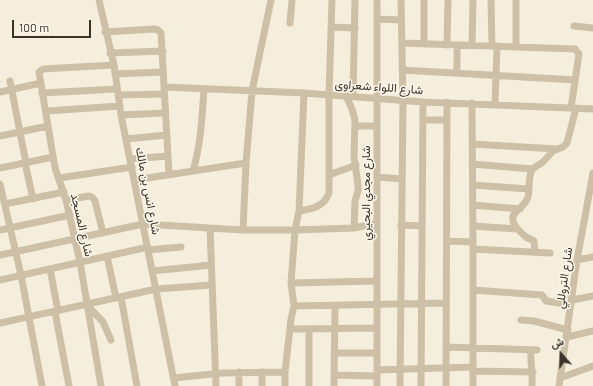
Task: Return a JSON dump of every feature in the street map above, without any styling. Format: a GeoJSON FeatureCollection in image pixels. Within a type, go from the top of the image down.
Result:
{"type":"FeatureCollection","features":[{"type":"Feature","properties":{"kind":"street","name":"شارع انس بن مالك"},"geometry":{"type":"LineString","coordinates":[[99,0],[105,32],[114,65],[117,92],[175,386]]}},
{"type":"Feature","properties":{"kind":"street"},"geometry":{"type":"LineString","coordinates":[[243,230],[246,163],[252,91],[271,0]]}},
{"type":"Feature","properties":{"kind":"street"},"geometry":{"type":"LineString","coordinates":[[290,23],[292,0]]}},
{"type":"Feature","properties":{"kind":"street"},"geometry":{"type":"LineString","coordinates":[[299,211],[312,209],[321,205],[329,193],[328,174],[332,0]]}},
{"type":"Feature","properties":{"kind":"street"},"geometry":{"type":"LineString","coordinates":[[354,228],[354,201],[358,191],[358,185],[354,156],[355,116],[350,96],[355,28],[355,0]]}},
{"type":"Feature","properties":{"kind":"street","name":"شارع مجدي البحيري"},"geometry":{"type":"LineString","coordinates":[[377,0],[378,386]]}},
{"type":"Feature","properties":{"kind":"street"},"geometry":{"type":"LineString","coordinates":[[400,386],[403,100],[401,0]]}},
{"type":"Feature","properties":{"kind":"street"},"geometry":{"type":"LineString","coordinates":[[424,0],[424,44]]}},
{"type":"Feature","properties":{"kind":"street"},"geometry":{"type":"LineString","coordinates":[[447,45],[448,0]]}},
{"type":"Feature","properties":{"kind":"street"},"geometry":{"type":"LineString","coordinates":[[472,46],[473,0]]}},
{"type":"Feature","properties":{"kind":"street"},"geometry":{"type":"LineString","coordinates":[[491,0],[496,75],[495,104]]}},
{"type":"Feature","properties":{"kind":"street"},"geometry":{"type":"LineString","coordinates":[[516,0],[516,47]]}},
{"type":"Feature","properties":{"kind":"street"},"geometry":{"type":"LineString","coordinates":[[377,19],[402,20]]}},
{"type":"Feature","properties":{"kind":"street"},"geometry":{"type":"LineString","coordinates":[[574,26],[593,28]]}},
{"type":"Feature","properties":{"kind":"street"},"geometry":{"type":"LineString","coordinates":[[331,27],[355,28]]}},
{"type":"Feature","properties":{"kind":"street"},"geometry":{"type":"LineString","coordinates":[[105,32],[158,30],[161,32],[169,174]]}},
{"type":"Feature","properties":{"kind":"street"},"geometry":{"type":"LineString","coordinates":[[402,43],[575,49],[579,54],[573,108],[567,143],[563,148],[556,149],[472,144]]}},
{"type":"Feature","properties":{"kind":"street"},"geometry":{"type":"LineString","coordinates":[[457,45],[457,73]]}},
{"type":"Feature","properties":{"kind":"street"},"geometry":{"type":"LineString","coordinates":[[110,52],[163,51]]}},
{"type":"Feature","properties":{"kind":"street","name":"شارع المسجد"},"geometry":{"type":"LineString","coordinates":[[101,386],[80,262],[70,215],[53,157],[39,74],[40,70],[114,65]]}},
{"type":"Feature","properties":{"kind":"street"},"geometry":{"type":"LineString","coordinates":[[402,70],[575,80]]}},
{"type":"Feature","properties":{"kind":"street"},"geometry":{"type":"LineString","coordinates":[[115,74],[163,72]]}},
{"type":"Feature","properties":{"kind":"street"},"geometry":{"type":"LineString","coordinates":[[10,81],[32,198]]}},
{"type":"Feature","properties":{"kind":"street"},"geometry":{"type":"LineString","coordinates":[[0,92],[41,83]]}},
{"type":"Feature","properties":{"kind":"street"},"geometry":{"type":"LineString","coordinates":[[193,171],[200,139],[204,89]]}},
{"type":"Feature","properties":{"kind":"street","name":"شارع اللواء شعراوى"},"geometry":{"type":"LineString","coordinates":[[42,93],[204,89],[330,94],[423,102],[593,109]]}},
{"type":"Feature","properties":{"kind":"street"},"geometry":{"type":"LineString","coordinates":[[285,386],[285,372],[294,306],[291,283],[295,230],[299,211],[304,93]]}},
{"type":"Feature","properties":{"kind":"street"},"geometry":{"type":"LineString","coordinates":[[422,386],[423,102]]}},
{"type":"Feature","properties":{"kind":"street"},"geometry":{"type":"LineString","coordinates":[[446,386],[447,102]]}},
{"type":"Feature","properties":{"kind":"street"},"geometry":{"type":"LineString","coordinates":[[472,103],[473,386]]}},
{"type":"Feature","properties":{"kind":"street"},"geometry":{"type":"LineString","coordinates":[[46,111],[120,106]]}},
{"type":"Feature","properties":{"kind":"street"},"geometry":{"type":"LineString","coordinates":[[122,115],[165,113]]}},
{"type":"Feature","properties":{"kind":"street"},"geometry":{"type":"LineString","coordinates":[[423,120],[447,120]]}},
{"type":"Feature","properties":{"kind":"street"},"geometry":{"type":"LineString","coordinates":[[0,136],[48,126]]}},
{"type":"Feature","properties":{"kind":"street"},"geometry":{"type":"LineString","coordinates":[[355,126],[377,126]]}},
{"type":"Feature","properties":{"kind":"street"},"geometry":{"type":"LineString","coordinates":[[126,139],[167,135]]}},
{"type":"Feature","properties":{"kind":"street"},"geometry":{"type":"LineString","coordinates":[[472,164],[532,169],[543,162],[551,152],[556,149]]}},
{"type":"Feature","properties":{"kind":"street"},"geometry":{"type":"LineString","coordinates":[[59,178],[168,156]]}},
{"type":"Feature","properties":{"kind":"street"},"geometry":{"type":"LineString","coordinates":[[0,168],[53,157]]}},
{"type":"Feature","properties":{"kind":"street"},"geometry":{"type":"LineString","coordinates":[[134,180],[246,163]]}},
{"type":"Feature","properties":{"kind":"street"},"geometry":{"type":"LineString","coordinates":[[328,174],[356,165]]}},
{"type":"Feature","properties":{"kind":"street"},"geometry":{"type":"LineString","coordinates":[[532,169],[526,202],[515,212],[512,218],[518,229],[526,237],[534,241],[535,252]]}},
{"type":"Feature","properties":{"kind":"street","name":"شارع التروللي"},"geometry":{"type":"LineString","coordinates":[[559,386],[577,260],[593,175]]}},
{"type":"Feature","properties":{"kind":"street"},"geometry":{"type":"LineString","coordinates":[[377,177],[402,179]]}},
{"type":"Feature","properties":{"kind":"street"},"geometry":{"type":"LineString","coordinates":[[0,184],[21,275],[42,386]]}},
{"type":"Feature","properties":{"kind":"street"},"geometry":{"type":"LineString","coordinates":[[473,185],[528,189]]}},
{"type":"Feature","properties":{"kind":"street"},"geometry":{"type":"LineString","coordinates":[[5,204],[32,198],[89,196],[95,201],[103,233]]}},
{"type":"Feature","properties":{"kind":"street"},"geometry":{"type":"LineString","coordinates":[[473,205],[520,209]]}},
{"type":"Feature","properties":{"kind":"street"},"geometry":{"type":"LineString","coordinates":[[0,230],[70,215]]}},
{"type":"Feature","properties":{"kind":"street"},"geometry":{"type":"LineString","coordinates":[[0,255],[143,224],[243,230],[295,230],[354,228],[377,223]]}},
{"type":"Feature","properties":{"kind":"street"},"geometry":{"type":"LineString","coordinates":[[402,225],[422,226]]}},
{"type":"Feature","properties":{"kind":"street"},"geometry":{"type":"LineString","coordinates":[[473,226],[518,229]]}},
{"type":"Feature","properties":{"kind":"street"},"geometry":{"type":"LineString","coordinates":[[210,228],[216,386]]}},
{"type":"Feature","properties":{"kind":"street"},"geometry":{"type":"LineString","coordinates":[[447,241],[473,246],[550,253]]}},
{"type":"Feature","properties":{"kind":"street"},"geometry":{"type":"LineString","coordinates":[[0,280],[148,248],[181,247]]}},
{"type":"Feature","properties":{"kind":"street"},"geometry":{"type":"LineString","coordinates":[[107,256],[118,298],[137,386]]}},
{"type":"Feature","properties":{"kind":"street"},"geometry":{"type":"LineString","coordinates":[[577,260],[593,257]]}},
{"type":"Feature","properties":{"kind":"street"},"geometry":{"type":"LineString","coordinates":[[152,271],[211,264]]}},
{"type":"Feature","properties":{"kind":"street"},"geometry":{"type":"LineString","coordinates":[[50,269],[69,386]]}},
{"type":"Feature","properties":{"kind":"street"},"geometry":{"type":"LineString","coordinates":[[291,283],[377,281]]}},
{"type":"Feature","properties":{"kind":"street"},"geometry":{"type":"LineString","coordinates":[[0,323],[57,312],[156,289],[212,285]]}},
{"type":"Feature","properties":{"kind":"street"},"geometry":{"type":"LineString","coordinates":[[473,290],[542,294],[546,301],[572,302],[593,296]]}},
{"type":"Feature","properties":{"kind":"street"},"geometry":{"type":"LineString","coordinates":[[294,306],[446,303]]}},
{"type":"Feature","properties":{"kind":"street"},"geometry":{"type":"LineString","coordinates":[[87,305],[103,322],[111,340]]}},
{"type":"Feature","properties":{"kind":"street"},"geometry":{"type":"LineString","coordinates":[[334,386],[335,305]]}},
{"type":"Feature","properties":{"kind":"street"},"geometry":{"type":"LineString","coordinates":[[521,320],[534,321],[568,330]]}},
{"type":"Feature","properties":{"kind":"street"},"geometry":{"type":"LineString","coordinates":[[290,329],[378,328]]}},
{"type":"Feature","properties":{"kind":"street"},"geometry":{"type":"LineString","coordinates":[[309,329],[309,386]]}},
{"type":"Feature","properties":{"kind":"street"},"geometry":{"type":"LineString","coordinates":[[567,337],[593,331]]}},
{"type":"Feature","properties":{"kind":"street"},"geometry":{"type":"LineString","coordinates":[[446,347],[534,350],[530,361],[533,372],[532,386]]}},
{"type":"Feature","properties":{"kind":"street"},"geometry":{"type":"LineString","coordinates":[[334,353],[377,353]]}},
{"type":"Feature","properties":{"kind":"street"},"geometry":{"type":"LineString","coordinates":[[560,378],[593,366]]}},
{"type":"Feature","properties":{"kind":"street"},"geometry":{"type":"LineString","coordinates":[[334,375],[378,373],[400,369],[446,368],[533,372]]}},
{"type":"Feature","properties":{"kind":"street"},"geometry":{"type":"LineString","coordinates":[[239,372],[239,386]]}},
{"type":"Feature","properties":{"kind":"street"},"geometry":{"type":"LineString","coordinates":[[174,378],[239,372],[285,372]]}},
{"type":"Feature","properties":{"kind":"street"},"geometry":{"type":"LineString","coordinates":[[262,372],[262,386]]}}]}
